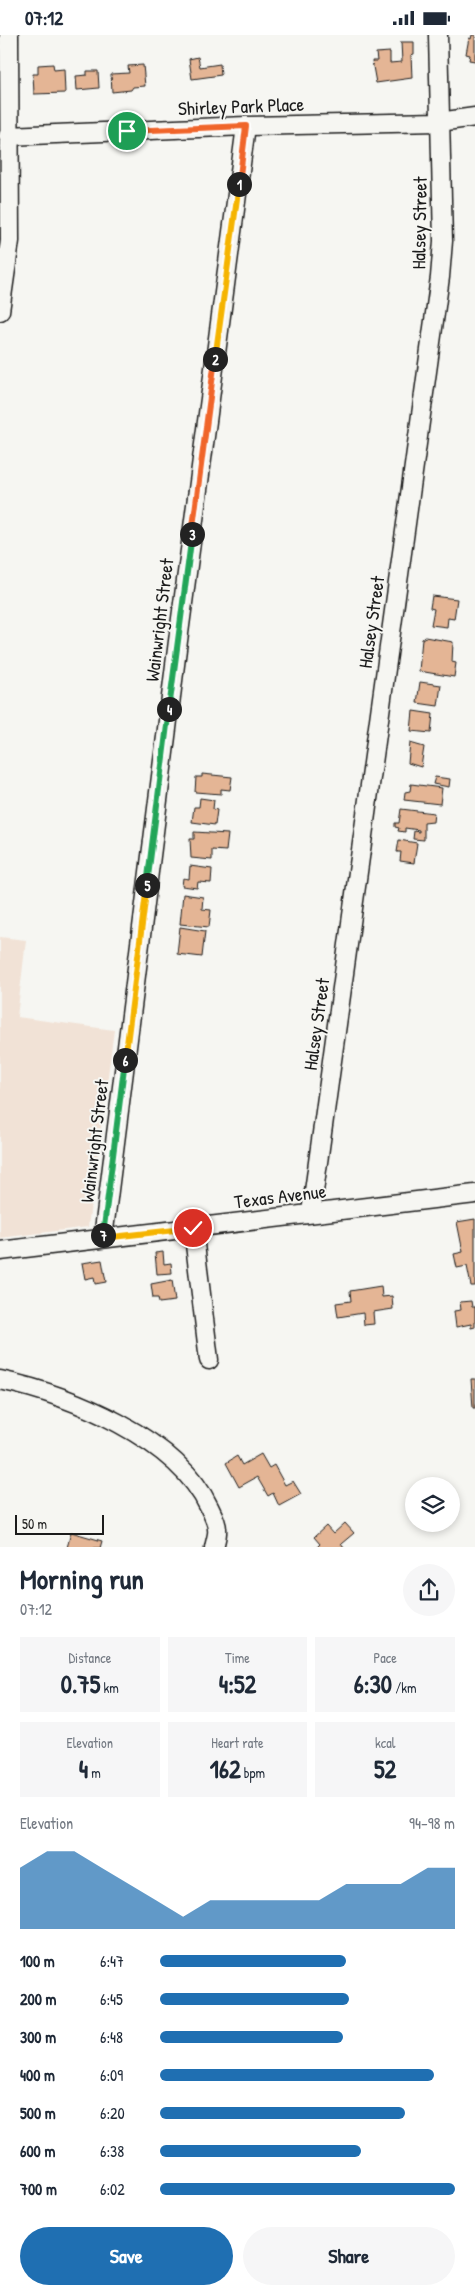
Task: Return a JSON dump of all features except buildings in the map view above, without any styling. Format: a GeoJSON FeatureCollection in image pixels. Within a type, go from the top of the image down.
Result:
{"type":"FeatureCollection","features":[{"type":"Feature","properties":{"kind":"street"},"geometry":{"type":"LineString","coordinates":[[0,311],[5,240],[9,35]]}},
{"type":"Feature","properties":{"kind":"street","name":"Halsey Street"},"geometry":{"type":"LineString","coordinates":[[311,1213],[440,277],[443,241],[438,35]]}},
{"type":"Feature","properties":{"kind":"street","name":"Shirley Park Place"},"geometry":{"type":"LineString","coordinates":[[8,136],[246,126],[439,122],[475,117]]}},
{"type":"Feature","properties":{"kind":"street","name":"Wainwright Street"},"geometry":{"type":"LineString","coordinates":[[103,1238],[179,631],[246,126]]}},
{"type":"Feature","properties":{"kind":"street","name":"Texas Avenue"},"geometry":{"type":"LineString","coordinates":[[0,1251],[475,1194]]}},
{"type":"Feature","properties":{"kind":"street"},"geometry":{"type":"LineString","coordinates":[[193,1228],[209,1360]]}},
{"type":"Feature","properties":{"kind":"street"},"geometry":{"type":"LineString","coordinates":[[0,1380],[29,1386],[96,1413],[141,1437],[170,1457],[186,1472],[205,1498],[217,1529],[214,1547]]}},
{"type":"Feature","properties":{"kind":"shaded area"},"geometry":{"type":"Polygon","coordinates":[[[0,937],[26,940],[17,1017],[114,1030],[88,1227],[0,1238],[0,937]]]}},
{"type":"Feature","properties":{"kind":"route"},"geometry":{"type":"LineString","coordinates":[[127,131],[246,126],[178,641],[103,1238],[193,1228]]}}]}
